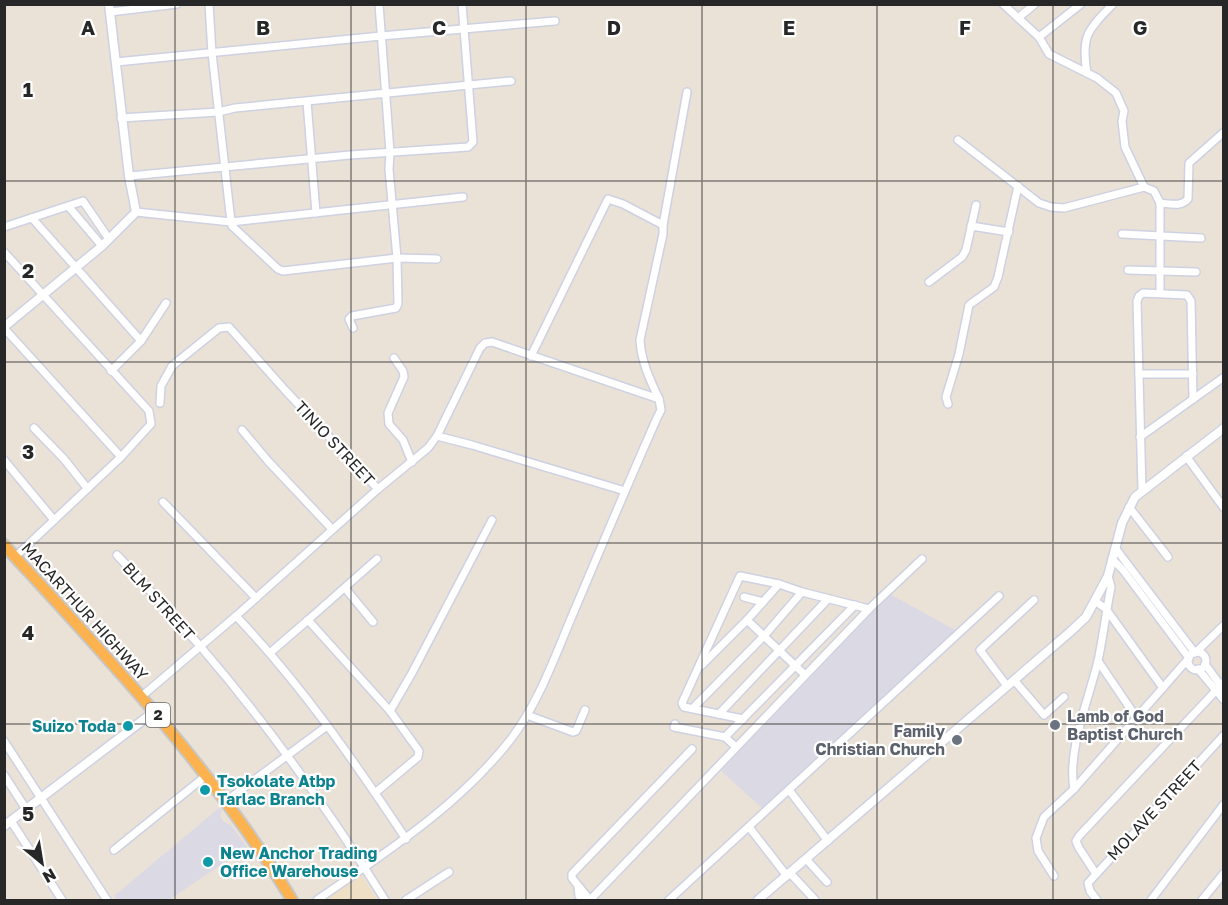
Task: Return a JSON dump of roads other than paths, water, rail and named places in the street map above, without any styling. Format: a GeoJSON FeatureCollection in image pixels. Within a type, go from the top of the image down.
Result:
{"type":"FeatureCollection","features":[{"type":"Feature","properties":{"kind":"highway","name":"MACARTHUR HIGHWAY"},"geometry":{"type":"LineString","coordinates":[[4,545],[142,696],[207,775],[292,900]]}},
{"type":"Feature","properties":{"kind":"street"},"geometry":{"type":"LineString","coordinates":[[136,212],[121,118],[109,8],[177,4]]}},
{"type":"Feature","properties":{"kind":"street"},"geometry":{"type":"LineString","coordinates":[[209,4],[218,112],[232,226],[278,269],[283,271],[397,258],[437,259]]}},
{"type":"Feature","properties":{"kind":"street"},"geometry":{"type":"LineString","coordinates":[[353,328],[349,319],[352,316],[397,306],[397,258],[379,4]]}},
{"type":"Feature","properties":{"kind":"street"},"geometry":{"type":"LineString","coordinates":[[129,176],[466,147],[473,144],[462,4]]}},
{"type":"Feature","properties":{"kind":"street"},"geometry":{"type":"LineString","coordinates":[[1003,4],[1039,37],[1050,54],[1087,73],[1116,93],[1124,111],[1122,121],[1125,147],[1144,187]]}},
{"type":"Feature","properties":{"kind":"street"},"geometry":{"type":"LineString","coordinates":[[1018,18],[1035,4]]}},
{"type":"Feature","properties":{"kind":"street"},"geometry":{"type":"LineString","coordinates":[[1039,37],[1081,4]]}},
{"type":"Feature","properties":{"kind":"street"},"geometry":{"type":"LineString","coordinates":[[1087,73],[1083,53],[1086,36],[1113,4]]}},
{"type":"Feature","properties":{"kind":"street"},"geometry":{"type":"LineString","coordinates":[[116,62],[555,21]]}},
{"type":"Feature","properties":{"kind":"street"},"geometry":{"type":"LineString","coordinates":[[121,118],[218,112],[512,81]]}},
{"type":"Feature","properties":{"kind":"street"},"geometry":{"type":"LineString","coordinates":[[317,900],[444,810],[511,739],[527,715],[661,410],[659,399],[648,375],[640,340],[663,234],[687,92]]}},
{"type":"Feature","properties":{"kind":"street"},"geometry":{"type":"LineString","coordinates":[[307,102],[316,213]]}},
{"type":"Feature","properties":{"kind":"street"},"geometry":{"type":"LineString","coordinates":[[1160,203],[1180,204],[1188,199],[1189,163],[1224,132]]}},
{"type":"Feature","properties":{"kind":"street"},"geometry":{"type":"LineString","coordinates":[[958,140],[1039,203],[1051,207],[1064,208],[1144,187],[1154,191],[1160,203],[1160,293]]}},
{"type":"Feature","properties":{"kind":"street"},"geometry":{"type":"LineString","coordinates":[[948,404],[946,397],[959,354],[969,305],[994,287],[1009,232],[1018,186]]}},
{"type":"Feature","properties":{"kind":"street"},"geometry":{"type":"LineString","coordinates":[[136,212],[231,222],[463,197]]}},
{"type":"Feature","properties":{"kind":"street"},"geometry":{"type":"LineString","coordinates":[[531,356],[608,199],[663,225]]}},
{"type":"Feature","properties":{"kind":"street"},"geometry":{"type":"LineString","coordinates":[[4,227],[69,207],[80,201],[85,202],[110,239]]}},
{"type":"Feature","properties":{"kind":"street"},"geometry":{"type":"LineString","coordinates":[[929,282],[962,257],[966,250],[976,205]]}},
{"type":"Feature","properties":{"kind":"street"},"geometry":{"type":"LineString","coordinates":[[69,207],[102,246]]}},
{"type":"Feature","properties":{"kind":"street"},"geometry":{"type":"LineString","coordinates":[[121,457],[4,327],[102,246],[136,212]]}},
{"type":"Feature","properties":{"kind":"street"},"geometry":{"type":"LineString","coordinates":[[32,218],[141,341]]}},
{"type":"Feature","properties":{"kind":"street"},"geometry":{"type":"LineString","coordinates":[[970,226],[1009,232]]}},
{"type":"Feature","properties":{"kind":"street"},"geometry":{"type":"LineString","coordinates":[[1122,234],[1202,238]]}},
{"type":"Feature","properties":{"kind":"street"},"geometry":{"type":"LineString","coordinates":[[4,252],[149,411],[151,424],[121,457],[15,557]]}},
{"type":"Feature","properties":{"kind":"street"},"geometry":{"type":"LineString","coordinates":[[1128,270],[1196,272]]}},
{"type":"Feature","properties":{"kind":"street"},"geometry":{"type":"LineString","coordinates":[[1142,490],[1137,301],[1143,293],[1187,295],[1191,301],[1193,399]]}},
{"type":"Feature","properties":{"kind":"street"},"geometry":{"type":"LineString","coordinates":[[111,371],[141,341],[166,303]]}},
{"type":"Feature","properties":{"kind":"street","name":"TINIO STREET"},"geometry":{"type":"LineString","coordinates":[[142,696],[201,647],[378,489],[229,327],[219,328],[172,366],[161,386],[160,403]]}},
{"type":"Feature","properties":{"kind":"street"},"geometry":{"type":"LineString","coordinates":[[378,489],[428,448],[480,348],[485,343],[492,342],[659,399]]}},
{"type":"Feature","properties":{"kind":"street"},"geometry":{"type":"LineString","coordinates":[[394,358],[403,371],[404,377],[388,412],[389,423],[403,440],[412,462]]}},
{"type":"Feature","properties":{"kind":"street"},"geometry":{"type":"LineString","coordinates":[[1139,374],[1193,374]]}},
{"type":"Feature","properties":{"kind":"street"},"geometry":{"type":"LineString","coordinates":[[1140,437],[1224,377]]}},
{"type":"Feature","properties":{"kind":"street"},"geometry":{"type":"LineString","coordinates":[[34,428],[64,459],[87,488]]}},
{"type":"Feature","properties":{"kind":"street"},"geometry":{"type":"LineString","coordinates":[[242,430],[332,529]]}},
{"type":"Feature","properties":{"kind":"street"},"geometry":{"type":"LineString","coordinates":[[758,900],[1086,617],[1108,576],[1122,523],[1129,507],[1142,490],[1222,432]]}},
{"type":"Feature","properties":{"kind":"street"},"geometry":{"type":"LineString","coordinates":[[436,436],[625,491]]}},
{"type":"Feature","properties":{"kind":"street"},"geometry":{"type":"LineString","coordinates":[[1186,456],[1224,508]]}},
{"type":"Feature","properties":{"kind":"street"},"geometry":{"type":"LineString","coordinates":[[4,460],[54,520]]}},
{"type":"Feature","properties":{"kind":"street"},"geometry":{"type":"LineString","coordinates":[[163,502],[256,598]]}},
{"type":"Feature","properties":{"kind":"street"},"geometry":{"type":"LineString","coordinates":[[1129,507],[1168,557]]}},
{"type":"Feature","properties":{"kind":"street"},"geometry":{"type":"LineString","coordinates":[[390,711],[492,520]]}},
{"type":"Feature","properties":{"kind":"street"},"geometry":{"type":"LineString","coordinates":[[1116,549],[1195,652],[1203,654],[1206,659],[1205,664],[1221,687],[1224,700]]}},
{"type":"Feature","properties":{"kind":"street","name":"BLM STREET"},"geometry":{"type":"LineString","coordinates":[[117,555],[201,647],[288,757],[385,900]]}},
{"type":"Feature","properties":{"kind":"street"},"geometry":{"type":"LineString","coordinates":[[271,652],[377,559]]}},
{"type":"Feature","properties":{"kind":"street"},"geometry":{"type":"LineString","coordinates":[[692,749],[576,870],[572,878],[590,900],[869,609],[922,559]]}},
{"type":"Feature","properties":{"kind":"street"},"geometry":{"type":"LineString","coordinates":[[1112,560],[1123,570],[1189,658],[1190,666],[1198,669],[1221,687]]}},
{"type":"Feature","properties":{"kind":"street"},"geometry":{"type":"LineString","coordinates":[[743,719],[684,707],[682,703],[740,576],[869,609]]}},
{"type":"Feature","properties":{"kind":"street"},"geometry":{"type":"LineString","coordinates":[[1074,789],[1071,776],[1082,717],[1098,661],[1111,587],[1108,576]]}},
{"type":"Feature","properties":{"kind":"street"},"geometry":{"type":"LineString","coordinates":[[699,669],[747,620],[778,584]]}},
{"type":"Feature","properties":{"kind":"street"},"geometry":{"type":"LineString","coordinates":[[345,588],[373,622]]}},
{"type":"Feature","properties":{"kind":"street"},"geometry":{"type":"LineString","coordinates":[[693,708],[764,636],[802,592]]}},
{"type":"Feature","properties":{"kind":"street"},"geometry":{"type":"LineString","coordinates":[[669,900],[999,596]]}},
{"type":"Feature","properties":{"kind":"street"},"geometry":{"type":"LineString","coordinates":[[744,597],[763,602]]}},
{"type":"Feature","properties":{"kind":"street"},"geometry":{"type":"LineString","coordinates":[[719,714],[828,599]]}},
{"type":"Feature","properties":{"kind":"street"},"geometry":{"type":"LineString","coordinates":[[1034,600],[980,650],[1044,715],[1064,697]]}},
{"type":"Feature","properties":{"kind":"street"},"geometry":{"type":"LineString","coordinates":[[1095,600],[1106,609],[1163,688]]}},
{"type":"Feature","properties":{"kind":"street"},"geometry":{"type":"LineString","coordinates":[[725,737],[855,605]]}},
{"type":"Feature","properties":{"kind":"street"},"geometry":{"type":"LineString","coordinates":[[236,616],[271,652],[327,726],[406,839]]}},
{"type":"Feature","properties":{"kind":"street"},"geometry":{"type":"LineString","coordinates":[[308,620],[390,711],[419,751],[418,757],[375,793]]}},
{"type":"Feature","properties":{"kind":"street"},"geometry":{"type":"LineString","coordinates":[[747,620],[805,675]]}},
{"type":"Feature","properties":{"kind":"street"},"geometry":{"type":"LineString","coordinates":[[1054,876],[1038,850],[1036,838],[1044,817],[1074,789],[1189,658],[1224,625]]}},
{"type":"Feature","properties":{"kind":"street"},"geometry":{"type":"LineString","coordinates":[[1098,661],[1136,717]]}},
{"type":"Feature","properties":{"kind":"street"},"geometry":{"type":"LineString","coordinates":[[1198,669],[1205,664]]}},
{"type":"Feature","properties":{"kind":"street"},"geometry":{"type":"LineString","coordinates":[[1096,874],[1078,848],[1076,841],[1079,836],[1221,687]]}},
{"type":"Feature","properties":{"kind":"street"},"geometry":{"type":"LineString","coordinates":[[527,715],[573,732],[576,731],[585,710]]}},
{"type":"Feature","properties":{"kind":"street"},"geometry":{"type":"LineString","coordinates":[[62,900],[8,824],[155,711]]}},
{"type":"Feature","properties":{"kind":"street"},"geometry":{"type":"LineString","coordinates":[[675,723],[674,727],[725,737],[736,747]]}},
{"type":"Feature","properties":{"kind":"street"},"geometry":{"type":"LineString","coordinates":[[226,801],[327,726]]}},
{"type":"Feature","properties":{"kind":"street","name":"MOLAVE STREET"},"geometry":{"type":"LineString","coordinates":[[1097,900],[1088,887],[1088,883],[1224,735]]}},
{"type":"Feature","properties":{"kind":"street"},"geometry":{"type":"LineString","coordinates":[[4,741],[107,900]]}},
{"type":"Feature","properties":{"kind":"street"},"geometry":{"type":"LineString","coordinates":[[4,775],[26,809]]}},
{"type":"Feature","properties":{"kind":"street"},"geometry":{"type":"LineString","coordinates":[[114,850],[207,775]]}},
{"type":"Feature","properties":{"kind":"street"},"geometry":{"type":"LineString","coordinates":[[789,790],[828,840]]}},
{"type":"Feature","properties":{"kind":"street"},"geometry":{"type":"LineString","coordinates":[[1151,900],[1224,804]]}},
{"type":"Feature","properties":{"kind":"street"},"geometry":{"type":"LineString","coordinates":[[749,827],[788,874],[815,900]]}},
{"type":"Feature","properties":{"kind":"street"},"geometry":{"type":"LineString","coordinates":[[806,859],[827,882]]}},
{"type":"Feature","properties":{"kind":"street"},"geometry":{"type":"LineString","coordinates":[[406,900],[449,872]]}},
{"type":"Feature","properties":{"kind":"street"},"geometry":{"type":"LineString","coordinates":[[1202,900],[1224,873]]}},
{"type":"Feature","properties":{"kind":"street"},"geometry":{"type":"LineString","coordinates":[[578,887],[582,900]]}},
{"type":"Feature","properties":{"kind":"place","name":"Lamb of God Baptist Church"},"geometry":{"type":"Point","coordinates":[1055,725]}},
{"type":"Feature","properties":{"kind":"place","name":"Suizo Toda"},"geometry":{"type":"Point","coordinates":[128,726]}},
{"type":"Feature","properties":{"kind":"place","name":"Family Christian Church"},"geometry":{"type":"Point","coordinates":[957,740]}},
{"type":"Feature","properties":{"kind":"place","name":"Tsokolate Atbp Tarlac Branch"},"geometry":{"type":"Point","coordinates":[205,790]}},
{"type":"Feature","properties":{"kind":"place","name":"New Anchor Trading Office Warehouse"},"geometry":{"type":"Point","coordinates":[208,862]}}]}
